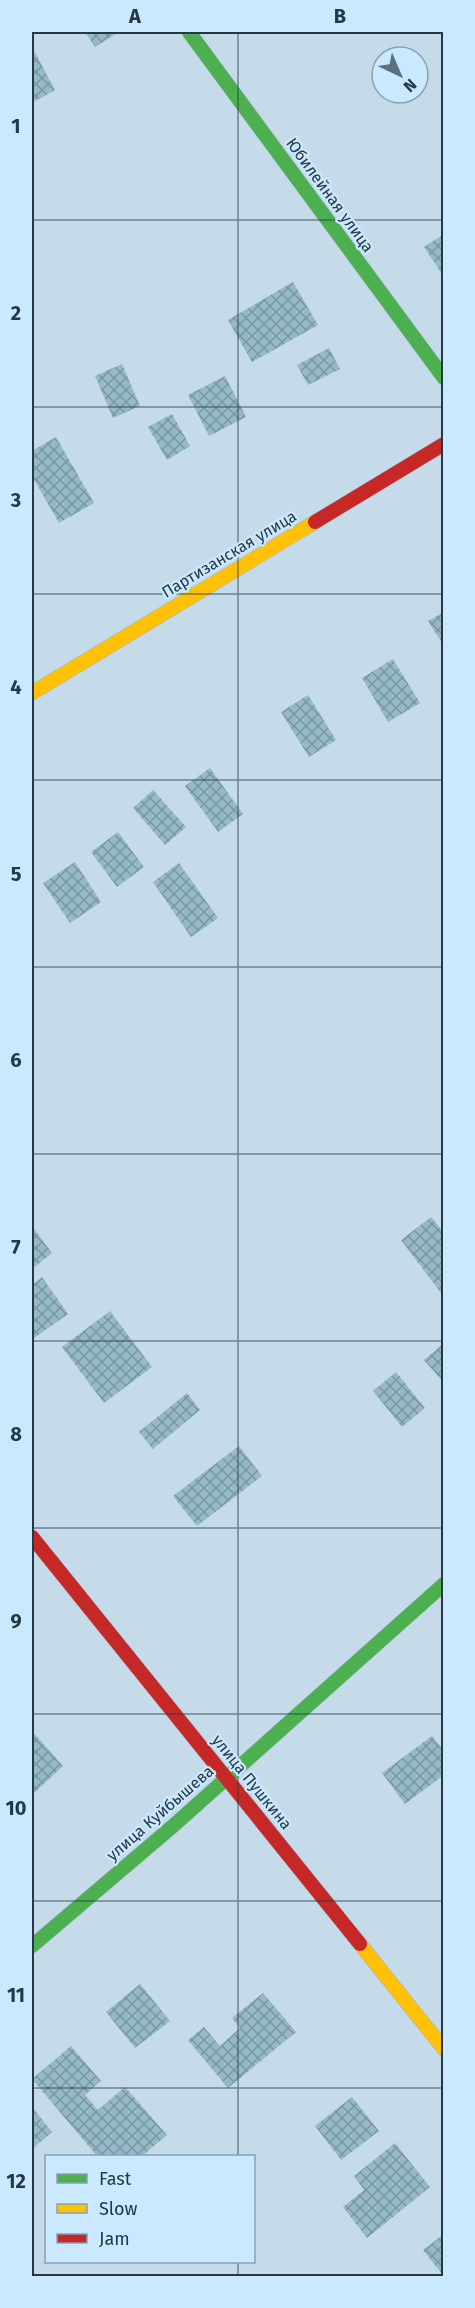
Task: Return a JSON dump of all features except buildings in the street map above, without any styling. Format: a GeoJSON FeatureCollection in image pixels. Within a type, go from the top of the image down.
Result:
{"type":"FeatureCollection","features":[{"type":"Feature","properties":{"kind":"street","name":"Юбилейная улица"},"geometry":{"type":"LineString","coordinates":[[189,32],[444,378]]}},
{"type":"Feature","properties":{"kind":"street","name":"Партизанская улица"},"geometry":{"type":"LineString","coordinates":[[32,693],[444,444]]}},
{"type":"Feature","properties":{"kind":"street","name":"улица Пушкина"},"geometry":{"type":"LineString","coordinates":[[32,1537],[227,1776],[444,2049]]}},
{"type":"Feature","properties":{"kind":"street","name":"улица Куйбышева"},"geometry":{"type":"LineString","coordinates":[[32,1946],[173,1826],[444,1584]]}},
{"type":"Feature","properties":{"kind":"traffic: fast"},"geometry":{"type":"LineString","coordinates":[[189,32],[444,378]]}},
{"type":"Feature","properties":{"kind":"traffic: fast"},"geometry":{"type":"LineString","coordinates":[[32,1946],[173,1826],[444,1584]]}},
{"type":"Feature","properties":{"kind":"traffic: slow"},"geometry":{"type":"LineString","coordinates":[[32,693],[315,522]]}},
{"type":"Feature","properties":{"kind":"traffic: slow"},"geometry":{"type":"LineString","coordinates":[[360,1944],[444,2049]]}},
{"type":"Feature","properties":{"kind":"traffic: jam"},"geometry":{"type":"LineString","coordinates":[[315,522],[444,444]]}},
{"type":"Feature","properties":{"kind":"traffic: jam"},"geometry":{"type":"LineString","coordinates":[[32,1537],[360,1944]]}}]}
